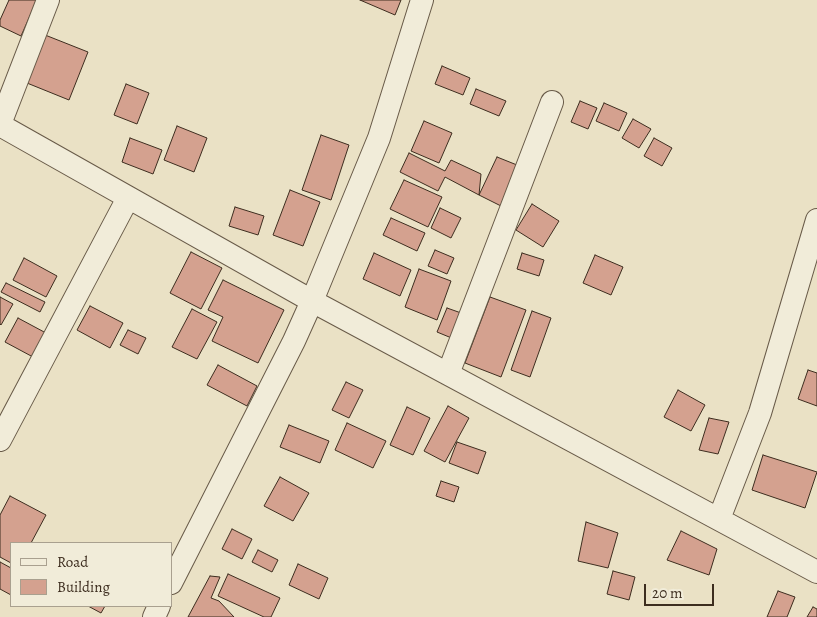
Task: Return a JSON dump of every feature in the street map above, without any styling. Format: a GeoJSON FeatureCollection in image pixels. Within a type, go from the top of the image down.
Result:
{"type":"FeatureCollection","features":[{"type":"Feature","properties":{"kind":"street"},"geometry":{"type":"LineString","coordinates":[[48,0],[0,124],[312,301],[817,572]]}},
{"type":"Feature","properties":{"kind":"street"},"geometry":{"type":"LineString","coordinates":[[172,580],[294,341],[312,301],[379,138],[422,0]]}},
{"type":"Feature","properties":{"kind":"street"},"geometry":{"type":"LineString","coordinates":[[448,374],[552,102]]}},
{"type":"Feature","properties":{"kind":"street"},"geometry":{"type":"LineString","coordinates":[[0,440],[128,198]]}},
{"type":"Feature","properties":{"kind":"street"},"geometry":{"type":"LineString","coordinates":[[719,519],[760,413],[817,220]]}},
{"type":"Feature","properties":{"kind":"building"},"geometry":{"type":"Polygon","coordinates":[[[9,0],[37,0],[21,36],[0,26],[0,20],[9,0]]]}},
{"type":"Feature","properties":{"kind":"building"},"geometry":{"type":"Polygon","coordinates":[[[360,0],[401,0],[395,15],[360,0]]]}},
{"type":"Feature","properties":{"kind":"building"},"geometry":{"type":"Polygon","coordinates":[[[40,33],[88,52],[69,100],[22,81],[40,33]]]}},
{"type":"Feature","properties":{"kind":"building"},"geometry":{"type":"Polygon","coordinates":[[[442,66],[470,78],[463,95],[435,84],[442,66]]]}},
{"type":"Feature","properties":{"kind":"building"},"geometry":{"type":"Polygon","coordinates":[[[126,84],[149,93],[137,124],[114,115],[126,84]]]}},
{"type":"Feature","properties":{"kind":"building"},"geometry":{"type":"Polygon","coordinates":[[[476,89],[506,101],[499,116],[470,104],[476,89]]]}},
{"type":"Feature","properties":{"kind":"building"},"geometry":{"type":"Polygon","coordinates":[[[580,101],[597,108],[588,129],[571,122],[580,101]]]}},
{"type":"Feature","properties":{"kind":"building"},"geometry":{"type":"Polygon","coordinates":[[[604,103],[627,113],[619,131],[596,121],[604,103]]]}},
{"type":"Feature","properties":{"kind":"building"},"geometry":{"type":"Polygon","coordinates":[[[633,119],[651,129],[639,148],[622,138],[633,119]]]}},
{"type":"Feature","properties":{"kind":"building"},"geometry":{"type":"Polygon","coordinates":[[[424,121],[452,133],[439,163],[411,151],[424,121]]]}},
{"type":"Feature","properties":{"kind":"building"},"geometry":{"type":"Polygon","coordinates":[[[177,126],[207,138],[194,172],[164,160],[177,126]]]}},
{"type":"Feature","properties":{"kind":"building"},"geometry":{"type":"Polygon","coordinates":[[[321,135],[349,145],[331,200],[302,190],[321,135]]]}},
{"type":"Feature","properties":{"kind":"building"},"geometry":{"type":"Polygon","coordinates":[[[130,138],[162,150],[153,174],[122,162],[130,138]]]}},
{"type":"Feature","properties":{"kind":"building"},"geometry":{"type":"Polygon","coordinates":[[[654,138],[672,148],[662,166],[644,156],[654,138]]]}},
{"type":"Feature","properties":{"kind":"building"},"geometry":{"type":"Polygon","coordinates":[[[409,153],[445,171],[451,160],[481,174],[479,195],[445,177],[438,191],[400,172],[409,153]]]}},
{"type":"Feature","properties":{"kind":"building"},"geometry":{"type":"Polygon","coordinates":[[[497,157],[522,167],[501,206],[479,195],[497,157]]]}},
{"type":"Feature","properties":{"kind":"building"},"geometry":{"type":"Polygon","coordinates":[[[404,180],[442,197],[428,227],[390,209],[404,180]]]}},
{"type":"Feature","properties":{"kind":"building"},"geometry":{"type":"Polygon","coordinates":[[[290,190],[320,202],[303,246],[273,235],[290,190]]]}},
{"type":"Feature","properties":{"kind":"building"},"geometry":{"type":"Polygon","coordinates":[[[532,204],[559,221],[543,247],[516,230],[532,204]]]}},
{"type":"Feature","properties":{"kind":"building"},"geometry":{"type":"Polygon","coordinates":[[[235,207],[264,216],[258,235],[229,226],[235,207]]]}},
{"type":"Feature","properties":{"kind":"building"},"geometry":{"type":"Polygon","coordinates":[[[440,208],[461,218],[451,238],[431,228],[440,208]]]}},
{"type":"Feature","properties":{"kind":"building"},"geometry":{"type":"Polygon","coordinates":[[[391,218],[425,233],[417,251],[383,235],[391,218]]]}},
{"type":"Feature","properties":{"kind":"building"},"geometry":{"type":"Polygon","coordinates":[[[435,250],[454,258],[447,274],[428,266],[435,250]]]}},
{"type":"Feature","properties":{"kind":"building"},"geometry":{"type":"Polygon","coordinates":[[[191,252],[222,268],[201,309],[170,293],[191,252]]]}},
{"type":"Feature","properties":{"kind":"building"},"geometry":{"type":"Polygon","coordinates":[[[374,253],[411,270],[400,296],[363,279],[374,253]]]}},
{"type":"Feature","properties":{"kind":"building"},"geometry":{"type":"Polygon","coordinates":[[[522,253],[544,260],[539,276],[517,269],[522,253]]]}},
{"type":"Feature","properties":{"kind":"building"},"geometry":{"type":"Polygon","coordinates":[[[595,255],[623,267],[611,295],[583,283],[595,255]]]}},
{"type":"Feature","properties":{"kind":"building"},"geometry":{"type":"Polygon","coordinates":[[[24,258],[57,276],[46,297],[13,280],[24,258]]]}},
{"type":"Feature","properties":{"kind":"building"},"geometry":{"type":"Polygon","coordinates":[[[419,269],[451,281],[437,320],[405,307],[419,269]]]}},
{"type":"Feature","properties":{"kind":"building"},"geometry":{"type":"Polygon","coordinates":[[[223,280],[284,310],[258,363],[212,341],[223,317],[208,310],[223,280]]]}},
{"type":"Feature","properties":{"kind":"building"},"geometry":{"type":"Polygon","coordinates":[[[6,283],[45,302],[40,312],[1,292],[6,283]]]}},
{"type":"Feature","properties":{"kind":"building"},"geometry":{"type":"Polygon","coordinates":[[[0,297],[13,304],[1,325],[0,324],[0,297]]]}},
{"type":"Feature","properties":{"kind":"building"},"geometry":{"type":"Polygon","coordinates":[[[490,297],[526,310],[501,377],[465,363],[490,297]]]}},
{"type":"Feature","properties":{"kind":"building"},"geometry":{"type":"Polygon","coordinates":[[[90,306],[123,323],[110,348],[77,330],[90,306]]]}},
{"type":"Feature","properties":{"kind":"building"},"geometry":{"type":"Polygon","coordinates":[[[447,308],[464,314],[454,339],[437,332],[447,308]]]}},
{"type":"Feature","properties":{"kind":"building"},"geometry":{"type":"Polygon","coordinates":[[[192,309],[217,322],[197,359],[172,347],[192,309]]]}},
{"type":"Feature","properties":{"kind":"building"},"geometry":{"type":"Polygon","coordinates":[[[532,311],[551,318],[530,377],[511,370],[532,311]]]}},
{"type":"Feature","properties":{"kind":"building"},"geometry":{"type":"Polygon","coordinates":[[[18,318],[46,333],[33,357],[5,342],[18,318]]]}},
{"type":"Feature","properties":{"kind":"building"},"geometry":{"type":"Polygon","coordinates":[[[128,330],[146,338],[138,354],[120,345],[128,330]]]}},
{"type":"Feature","properties":{"kind":"building"},"geometry":{"type":"Polygon","coordinates":[[[218,365],[257,386],[247,406],[207,385],[218,365]]]}},
{"type":"Feature","properties":{"kind":"building"},"geometry":{"type":"Polygon","coordinates":[[[808,370],[817,373],[817,406],[798,399],[808,370]]]}},
{"type":"Feature","properties":{"kind":"building"},"geometry":{"type":"Polygon","coordinates":[[[346,382],[363,390],[349,418],[332,410],[346,382]]]}},
{"type":"Feature","properties":{"kind":"building"},"geometry":{"type":"Polygon","coordinates":[[[678,390],[705,405],[691,431],[664,417],[678,390]]]}},
{"type":"Feature","properties":{"kind":"building"},"geometry":{"type":"Polygon","coordinates":[[[448,406],[469,418],[445,462],[424,451],[448,406]]]}},
{"type":"Feature","properties":{"kind":"building"},"geometry":{"type":"Polygon","coordinates":[[[407,407],[430,418],[413,455],[390,445],[407,407]]]}},
{"type":"Feature","properties":{"kind":"building"},"geometry":{"type":"Polygon","coordinates":[[[709,418],[729,422],[718,454],[699,450],[709,418]]]}},
{"type":"Feature","properties":{"kind":"building"},"geometry":{"type":"Polygon","coordinates":[[[347,423],[386,441],[373,468],[335,450],[347,423]]]}},
{"type":"Feature","properties":{"kind":"building"},"geometry":{"type":"Polygon","coordinates":[[[289,425],[329,441],[320,463],[280,447],[289,425]]]}},
{"type":"Feature","properties":{"kind":"building"},"geometry":{"type":"Polygon","coordinates":[[[457,442],[486,452],[478,474],[449,463],[457,442]]]}},
{"type":"Feature","properties":{"kind":"building"},"geometry":{"type":"Polygon","coordinates":[[[763,455],[817,472],[805,508],[752,490],[763,455]]]}},
{"type":"Feature","properties":{"kind":"building"},"geometry":{"type":"Polygon","coordinates":[[[280,477],[309,493],[293,521],[264,506],[280,477]]]}},
{"type":"Feature","properties":{"kind":"building"},"geometry":{"type":"Polygon","coordinates":[[[441,481],[459,487],[454,502],[436,496],[441,481]]]}},
{"type":"Feature","properties":{"kind":"building"},"geometry":{"type":"Polygon","coordinates":[[[10,496],[46,515],[32,542],[10,542],[10,562],[0,557],[0,515],[10,496]]]}},
{"type":"Feature","properties":{"kind":"building"},"geometry":{"type":"Polygon","coordinates":[[[586,522],[618,533],[608,568],[578,561],[586,522]]]}},
{"type":"Feature","properties":{"kind":"building"},"geometry":{"type":"Polygon","coordinates":[[[232,529],[252,539],[242,559],[222,549],[232,529]]]}},
{"type":"Feature","properties":{"kind":"building"},"geometry":{"type":"Polygon","coordinates":[[[681,531],[717,549],[709,575],[667,560],[681,531]]]}},
{"type":"Feature","properties":{"kind":"building"},"geometry":{"type":"Polygon","coordinates":[[[258,550],[278,560],[272,572],[252,562],[258,550]]]}},
{"type":"Feature","properties":{"kind":"building"},"geometry":{"type":"Polygon","coordinates":[[[0,562],[10,567],[10,594],[0,589],[0,562]]]}},
{"type":"Feature","properties":{"kind":"building"},"geometry":{"type":"Polygon","coordinates":[[[298,564],[328,578],[319,599],[289,585],[298,564]]]}},
{"type":"Feature","properties":{"kind":"building"},"geometry":{"type":"Polygon","coordinates":[[[613,571],[635,577],[629,600],[607,594],[613,571]]]}},
{"type":"Feature","properties":{"kind":"building"},"geometry":{"type":"Polygon","coordinates":[[[228,574],[280,598],[271,617],[264,617],[218,596],[228,574]]]}},
{"type":"Feature","properties":{"kind":"building"},"geometry":{"type":"Polygon","coordinates":[[[210,576],[220,577],[211,598],[219,601],[234,617],[188,617],[210,576]]]}},
{"type":"Feature","properties":{"kind":"building"},"geometry":{"type":"Polygon","coordinates":[[[778,591],[795,597],[787,617],[767,617],[778,591]]]}},
{"type":"Feature","properties":{"kind":"building"},"geometry":{"type":"Polygon","coordinates":[[[90,607],[104,607],[101,613],[90,607]]]}},
{"type":"Feature","properties":{"kind":"building"},"geometry":{"type":"Polygon","coordinates":[[[813,607],[817,609],[817,617],[807,617],[813,607]]]}}]}
